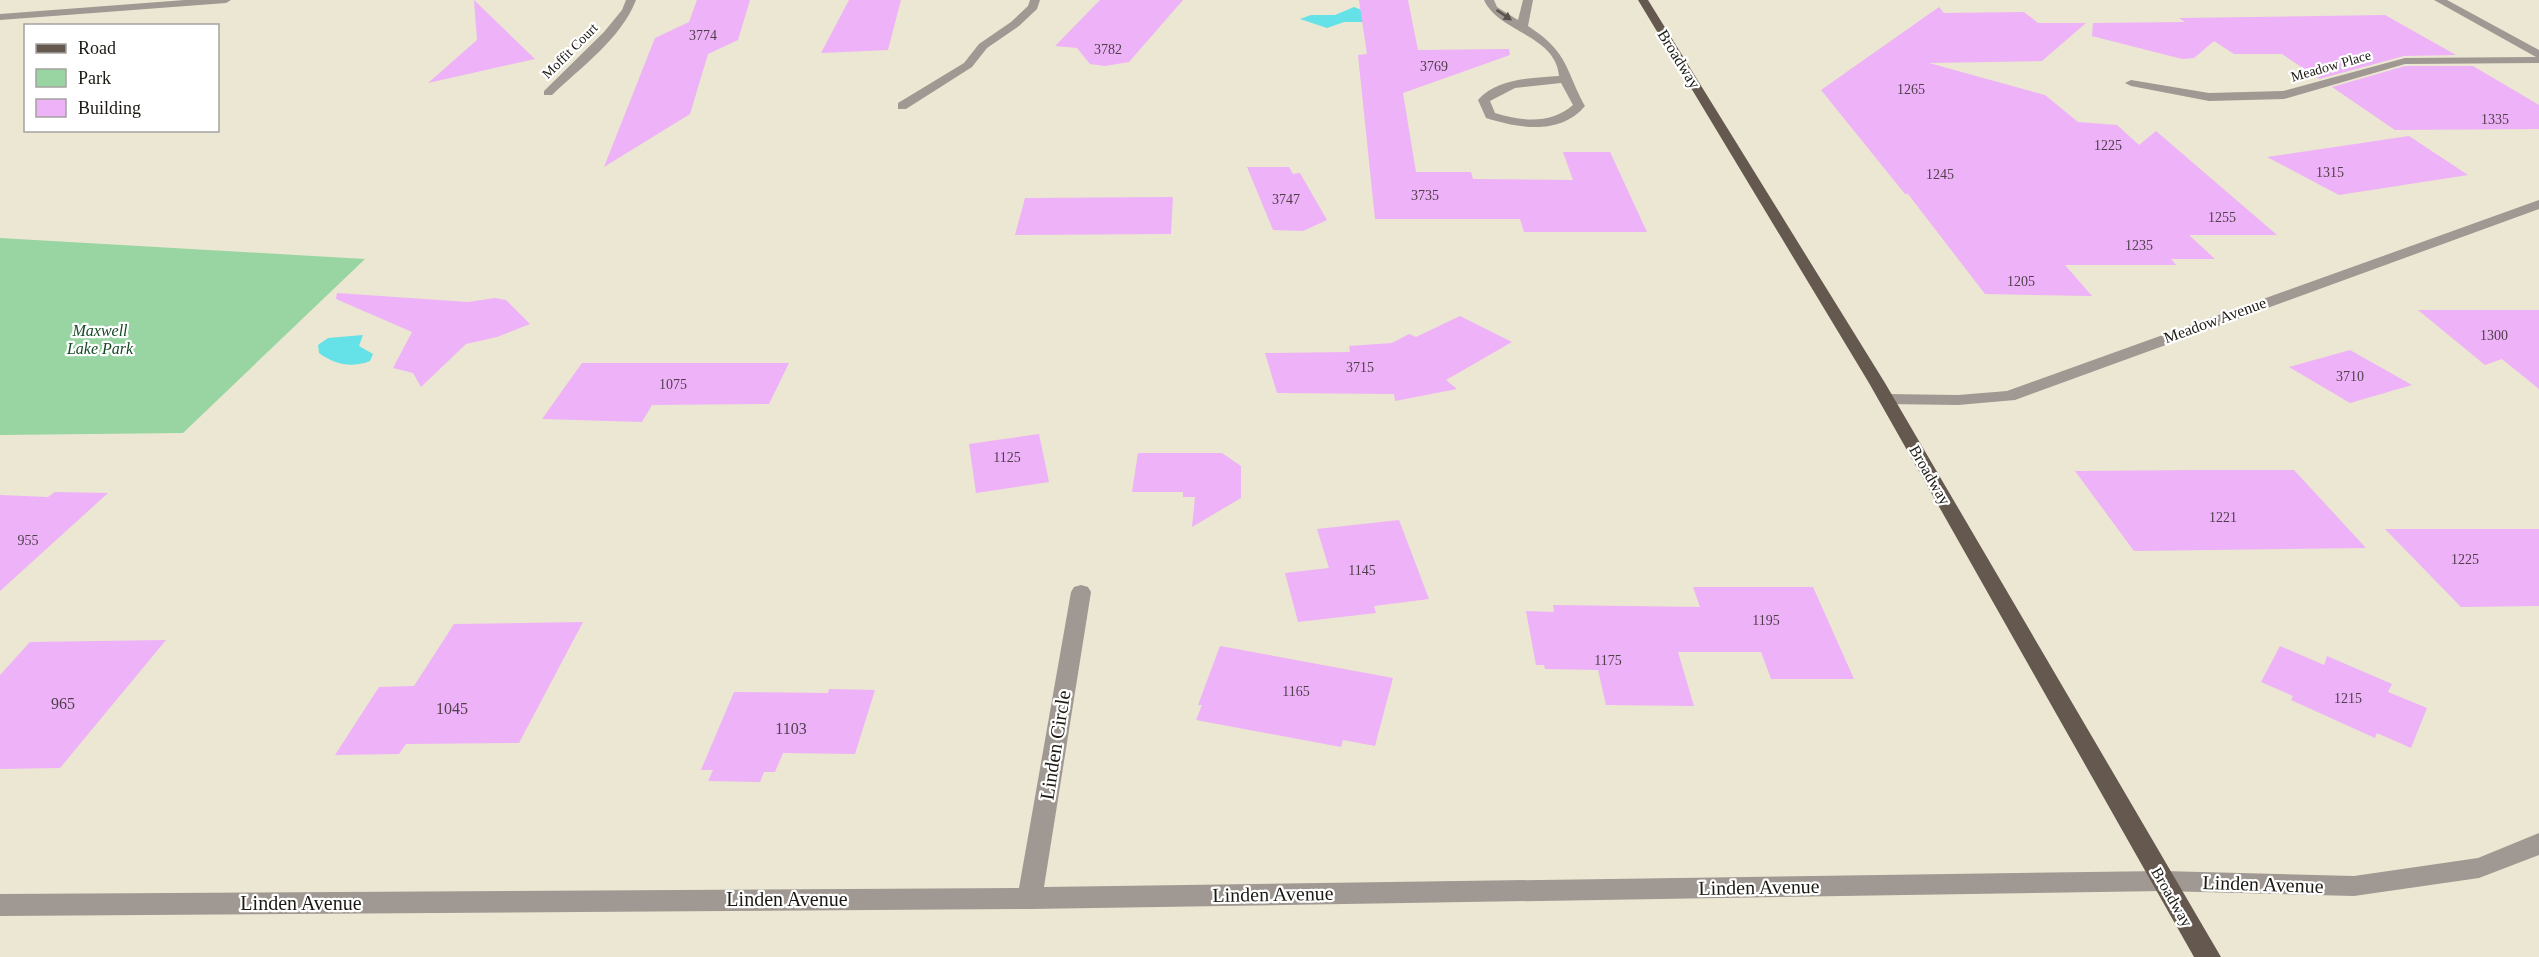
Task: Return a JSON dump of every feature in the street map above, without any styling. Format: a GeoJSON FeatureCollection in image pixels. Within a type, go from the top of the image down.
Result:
{"type":"FeatureCollection","features":[{"type":"Feature","properties":{"kind":"main road","name":"Broadway"},"geometry":{"type":"LineString","coordinates":[[1643,0],[1886,399],[2208,957]]}},
{"type":"Feature","properties":{"kind":"street"},"geometry":{"type":"LineString","coordinates":[[0,17],[226,0]]}},
{"type":"Feature","properties":{"kind":"street","name":"Moffit Court"},"geometry":{"type":"LineString","coordinates":[[548,93],[619,22],[630,8],[631,0]]}},
{"type":"Feature","properties":{"kind":"street"},"geometry":{"type":"LineString","coordinates":[[902,106],[968,65],[983,46],[1015,24],[1033,7],[1035,0]]}},
{"type":"Feature","properties":{"kind":"street"},"geometry":{"type":"LineString","coordinates":[[1489,0],[1494,9],[1560,55],[1567,71],[1565,80],[1579,106],[1557,120],[1540,124],[1509,122],[1490,115],[1484,100],[1492,91],[1528,82],[1565,80]]}},
{"type":"Feature","properties":{"kind":"street"},"geometry":{"type":"LineString","coordinates":[[1522,28],[1528,0]]}},
{"type":"Feature","properties":{"kind":"street"},"geometry":{"type":"LineString","coordinates":[[2439,0],[2539,54]]}},
{"type":"Feature","properties":{"kind":"street","name":"Meadow Place"},"geometry":{"type":"LineString","coordinates":[[2131,83],[2209,97],[2284,95],[2405,60],[2539,60]]}},
{"type":"Feature","properties":{"kind":"street","name":"Meadow Avenue"},"geometry":{"type":"LineString","coordinates":[[1886,399],[2009,396],[2539,204]]}},
{"type":"Feature","properties":{"kind":"street","name":"Linden Circle"},"geometry":{"type":"LineString","coordinates":[[1030,898],[1081,592]]}},
{"type":"Feature","properties":{"kind":"street","name":"Linden Avenue"},"geometry":{"type":"LineString","coordinates":[[0,905],[1030,898],[2163,881],[2354,886],[2479,868],[2528,850],[2539,843]]}},
{"type":"Feature","properties":{"kind":"green space","name":"Maxwell Lake Park"},"geometry":{"type":"Polygon","coordinates":[[[0,238],[365,259],[183,433],[0,435],[0,238]]]}},
{"type":"Feature","properties":{"kind":"water"},"geometry":{"type":"Polygon","coordinates":[[[1354,7],[1378,16],[1363,22],[1344,22],[1327,28],[1300,19],[1311,15],[1335,15],[1354,7]]]}},
{"type":"Feature","properties":{"kind":"water"},"geometry":{"type":"Polygon","coordinates":[[[363,335],[359,346],[373,354],[370,361],[350,365],[331,360],[319,353],[318,345],[328,338],[363,335]]]}},
{"type":"Feature","properties":{"kind":"building"},"geometry":{"type":"Polygon","coordinates":[[[474,0],[535,59],[428,83],[477,40],[474,0]]]}},
{"type":"Feature","properties":{"kind":"building"},"geometry":{"type":"Polygon","coordinates":[[[697,0],[750,0],[738,40],[708,54],[690,114],[604,167],[655,38],[689,22],[697,0]]]}},
{"type":"Feature","properties":{"kind":"building"},"geometry":{"type":"Polygon","coordinates":[[[849,0],[901,0],[888,50],[821,53],[849,0]]]}},
{"type":"Feature","properties":{"kind":"building"},"geometry":{"type":"Polygon","coordinates":[[[1100,0],[1183,0],[1129,62],[1105,66],[1090,64],[1077,48],[1055,46],[1100,0]]]}},
{"type":"Feature","properties":{"kind":"building"},"geometry":{"type":"Polygon","coordinates":[[[1359,0],[1408,0],[1418,50],[1509,49],[1510,55],[1403,93],[1416,172],[1471,172],[1473,179],[1573,180],[1563,152],[1610,152],[1647,232],[1524,232],[1520,219],[1375,219],[1358,55],[1367,54],[1359,0]]]}},
{"type":"Feature","properties":{"kind":"building"},"geometry":{"type":"Polygon","coordinates":[[[1939,7],[1944,13],[2024,12],[2038,23],[2086,23],[2042,61],[1929,63],[2045,95],[2078,122],[2117,125],[2139,145],[2156,131],[2277,235],[2189,235],[2215,259],[2171,259],[2176,265],[2065,265],[2092,296],[1985,294],[1908,194],[1905,194],[1821,90],[1939,7]]]}},
{"type":"Feature","properties":{"kind":"building"},"geometry":{"type":"Polygon","coordinates":[[[2385,15],[2456,55],[2404,56],[2319,79],[2282,54],[2234,54],[2214,41],[2194,58],[2182,59],[2092,36],[2093,23],[2185,22],[2179,18],[2385,15]]]}},
{"type":"Feature","properties":{"kind":"building"},"geometry":{"type":"Polygon","coordinates":[[[2405,66],[2473,66],[2539,105],[2539,129],[2395,130],[2332,87],[2405,66]]]}},
{"type":"Feature","properties":{"kind":"building"},"geometry":{"type":"Polygon","coordinates":[[[2409,136],[2468,175],[2339,195],[2267,157],[2409,136]]]}},
{"type":"Feature","properties":{"kind":"building"},"geometry":{"type":"Polygon","coordinates":[[[1247,167],[1289,167],[1293,174],[1300,173],[1327,220],[1303,231],[1273,230],[1247,167]]]}},
{"type":"Feature","properties":{"kind":"building"},"geometry":{"type":"Polygon","coordinates":[[[1173,197],[1171,234],[1015,235],[1025,198],[1173,197]]]}},
{"type":"Feature","properties":{"kind":"building"},"geometry":{"type":"Polygon","coordinates":[[[337,293],[468,302],[495,298],[506,300],[530,324],[497,337],[466,344],[421,387],[413,373],[393,368],[412,332],[336,299],[337,293]]]}},
{"type":"Feature","properties":{"kind":"building"},"geometry":{"type":"Polygon","coordinates":[[[2418,310],[2539,310],[2539,389],[2502,359],[2485,365],[2418,310]]]}},
{"type":"Feature","properties":{"kind":"building"},"geometry":{"type":"Polygon","coordinates":[[[1460,316],[1512,342],[1446,380],[1457,389],[1395,401],[1394,394],[1277,393],[1265,353],[1350,352],[1349,346],[1392,343],[1409,334],[1416,337],[1460,316]]]}},
{"type":"Feature","properties":{"kind":"building"},"geometry":{"type":"Polygon","coordinates":[[[2350,350],[2412,385],[2350,403],[2289,367],[2350,350]]]}},
{"type":"Feature","properties":{"kind":"building"},"geometry":{"type":"Polygon","coordinates":[[[582,363],[789,363],[769,404],[652,405],[642,422],[542,419],[582,363]]]}},
{"type":"Feature","properties":{"kind":"building"},"geometry":{"type":"Polygon","coordinates":[[[1039,434],[1049,482],[976,493],[969,444],[1039,434]]]}},
{"type":"Feature","properties":{"kind":"building"},"geometry":{"type":"Polygon","coordinates":[[[1138,453],[1222,453],[1241,466],[1241,498],[1192,527],[1195,497],[1183,497],[1183,492],[1132,492],[1138,453]]]}},
{"type":"Feature","properties":{"kind":"building"},"geometry":{"type":"Polygon","coordinates":[[[2294,470],[2366,548],[2134,551],[2075,471],[2294,470]]]}},
{"type":"Feature","properties":{"kind":"building"},"geometry":{"type":"Polygon","coordinates":[[[55,492],[108,493],[0,591],[0,495],[48,497],[55,492]]]}},
{"type":"Feature","properties":{"kind":"building"},"geometry":{"type":"Polygon","coordinates":[[[1399,520],[1429,599],[1374,606],[1376,613],[1298,622],[1285,573],[1329,568],[1317,529],[1399,520]]]}},
{"type":"Feature","properties":{"kind":"building"},"geometry":{"type":"Polygon","coordinates":[[[2385,529],[2539,529],[2539,606],[2461,607],[2385,529]]]}},
{"type":"Feature","properties":{"kind":"building"},"geometry":{"type":"Polygon","coordinates":[[[1693,587],[1813,587],[1854,679],[1771,679],[1761,652],[1678,652],[1694,706],[1606,705],[1598,670],[1545,669],[1544,665],[1536,665],[1526,611],[1554,612],[1553,605],[1700,607],[1693,587]]]}},
{"type":"Feature","properties":{"kind":"building"},"geometry":{"type":"Polygon","coordinates":[[[583,622],[519,743],[406,744],[399,754],[335,755],[379,687],[414,686],[454,624],[583,622]]]}},
{"type":"Feature","properties":{"kind":"building"},"geometry":{"type":"Polygon","coordinates":[[[166,640],[60,768],[0,769],[0,675],[30,642],[166,640]]]}},
{"type":"Feature","properties":{"kind":"building"},"geometry":{"type":"Polygon","coordinates":[[[1220,646],[1393,678],[1375,746],[1343,740],[1341,747],[1196,720],[1202,705],[1198,705],[1220,646]]]}},
{"type":"Feature","properties":{"kind":"building"},"geometry":{"type":"Polygon","coordinates":[[[2280,646],[2324,665],[2327,656],[2392,684],[2388,692],[2427,708],[2411,748],[2377,733],[2375,738],[2291,700],[2293,696],[2261,682],[2280,646]]]}},
{"type":"Feature","properties":{"kind":"building"},"geometry":{"type":"Polygon","coordinates":[[[829,689],[875,690],[855,754],[783,753],[775,772],[764,772],[760,782],[708,781],[713,770],[701,770],[734,692],[828,693],[829,689]]]}}]}
